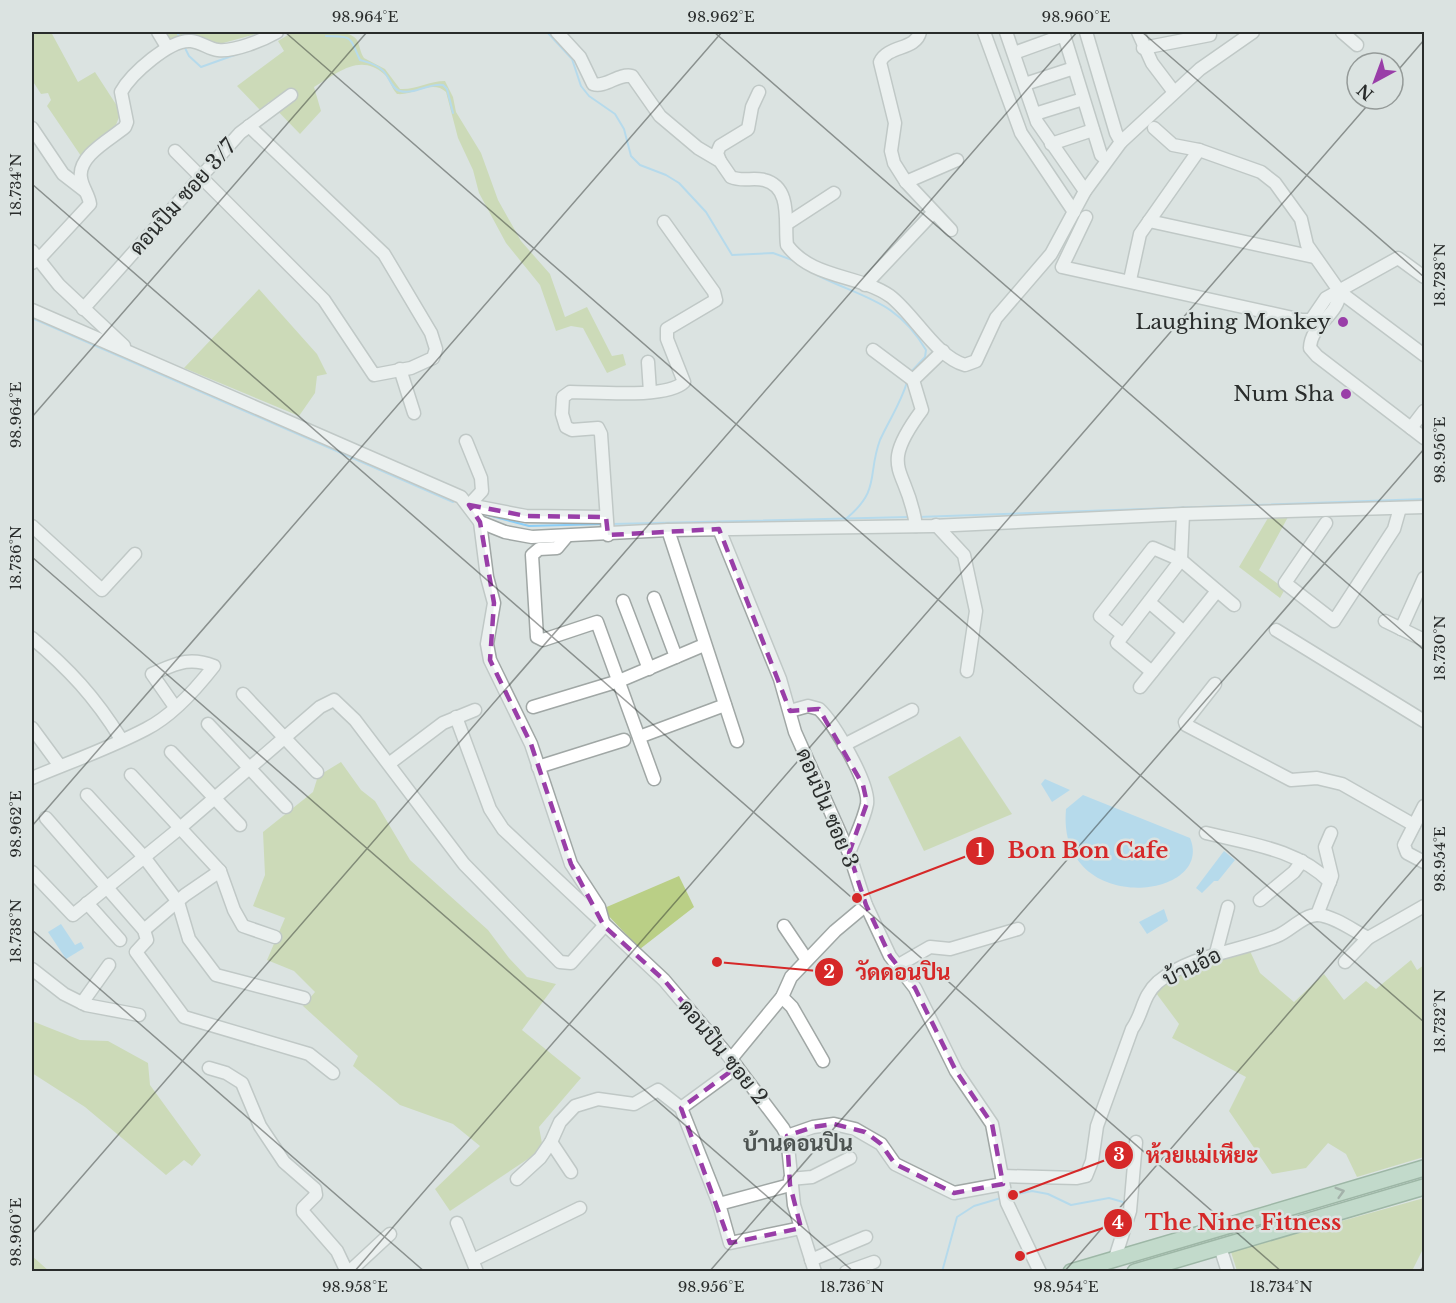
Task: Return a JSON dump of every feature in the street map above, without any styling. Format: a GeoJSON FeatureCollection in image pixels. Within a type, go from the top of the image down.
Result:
{"type":"FeatureCollection","features":[{"type":"Feature","properties":{"kind":"main road"},"geometry":{"type":"LineString","coordinates":[[1071,1272],[1425,1168]]}},
{"type":"Feature","properties":{"kind":"main road"},"geometry":{"type":"LineString","coordinates":[[1135,1272],[1166,1267],[1214,1248],[1425,1187]]}},
{"type":"Feature","properties":{"kind":"main road"},"geometry":{"type":"LineString","coordinates":[[1203,1232],[1214,1248]]}},
{"type":"Feature","properties":{"kind":"street"},"geometry":{"type":"LineString","coordinates":[[158,32],[167,47]]}},
{"type":"Feature","properties":{"kind":"street"},"geometry":{"type":"LineString","coordinates":[[128,352],[82,309],[34,258],[90,204],[80,175],[86,158],[125,127],[127,122],[121,92],[125,85],[167,47],[186,42],[219,50],[232,48],[277,32]]}},
{"type":"Feature","properties":{"kind":"street"},"geometry":{"type":"LineString","coordinates":[[557,32],[580,57],[593,84],[601,85],[625,75],[632,76],[660,116],[698,148],[720,161]]}},
{"type":"Feature","properties":{"kind":"street"},"geometry":{"type":"LineString","coordinates":[[920,32],[916,40],[887,53],[880,62],[895,123],[891,151],[894,163],[906,182],[951,230]]}},
{"type":"Feature","properties":{"kind":"street"},"geometry":{"type":"LineString","coordinates":[[984,32],[1021,133],[1074,212]]}},
{"type":"Feature","properties":{"kind":"street"},"geometry":{"type":"LineString","coordinates":[[1006,32],[1035,114],[1051,144],[1085,191]]}},
{"type":"Feature","properties":{"kind":"street"},"geometry":{"type":"LineString","coordinates":[[1086,32],[1116,133],[1121,142]]}},
{"type":"Feature","properties":{"kind":"street"},"geometry":{"type":"LineString","coordinates":[[1138,32],[1143,48],[1174,92]]}},
{"type":"Feature","properties":{"kind":"street"},"geometry":{"type":"LineString","coordinates":[[759,92],[752,107],[748,129],[720,146],[717,153],[720,161],[734,179],[762,179],[774,186],[784,201],[788,223],[787,245],[800,259],[821,271],[865,285],[890,296],[940,353],[965,365],[976,361],[996,318],[1051,254],[1085,191],[1121,142],[1174,92],[1253,32]]}},
{"type":"Feature","properties":{"kind":"street"},"geometry":{"type":"LineString","coordinates":[[1342,32],[1356,45]]}},
{"type":"Feature","properties":{"kind":"street"},"geometry":{"type":"LineString","coordinates":[[1014,53],[1063,33],[1101,155],[1107,160]]}},
{"type":"Feature","properties":{"kind":"street"},"geometry":{"type":"LineString","coordinates":[[1143,48],[1210,35]]}},
{"type":"Feature","properties":{"kind":"street"},"geometry":{"type":"LineString","coordinates":[[1025,84],[1074,68]]}},
{"type":"Feature","properties":{"kind":"street","name":"ดอนปิม ซอย 3/7"},"geometry":{"type":"LineString","coordinates":[[82,309],[240,132],[291,94]]}},
{"type":"Feature","properties":{"kind":"street"},"geometry":{"type":"LineString","coordinates":[[1035,114],[1083,99]]}},
{"type":"Feature","properties":{"kind":"street"},"geometry":{"type":"LineString","coordinates":[[175,151],[324,300],[374,375],[424,364],[433,358],[436,349],[431,333],[384,254],[249,126]]}},
{"type":"Feature","properties":{"kind":"street"},"geometry":{"type":"LineString","coordinates":[[32,128],[63,174],[83,186]]}},
{"type":"Feature","properties":{"kind":"street"},"geometry":{"type":"LineString","coordinates":[[1154,128],[1173,145],[1199,150],[1261,172],[1275,183],[1301,219],[1307,245],[1314,257],[1340,292],[1425,355]]}},
{"type":"Feature","properties":{"kind":"street"},"geometry":{"type":"LineString","coordinates":[[1051,144],[1093,130]]}},
{"type":"Feature","properties":{"kind":"street"},"geometry":{"type":"LineString","coordinates":[[1130,280],[1140,234],[1199,150]]}},
{"type":"Feature","properties":{"kind":"street"},"geometry":{"type":"LineString","coordinates":[[906,182],[957,160]]}},
{"type":"Feature","properties":{"kind":"street"},"geometry":{"type":"LineString","coordinates":[[788,223],[834,193]]}},
{"type":"Feature","properties":{"kind":"street"},"geometry":{"type":"LineString","coordinates":[[865,285],[933,213]]}},
{"type":"Feature","properties":{"kind":"street"},"geometry":{"type":"LineString","coordinates":[[1086,217],[1062,267],[1130,280],[1302,320],[1311,320],[1326,298],[1398,258],[1425,277]]}},
{"type":"Feature","properties":{"kind":"street"},"geometry":{"type":"LineString","coordinates":[[1149,221],[1314,257]]}},
{"type":"Feature","properties":{"kind":"street"},"geometry":{"type":"LineString","coordinates":[[607,526],[601,434],[598,429],[572,430],[566,427],[562,414],[563,397],[570,392],[650,392],[674,388],[684,382],[667,339],[667,329],[716,300],[714,292],[664,222]]}},
{"type":"Feature","properties":{"kind":"street"},"geometry":{"type":"LineString","coordinates":[[1340,292],[1339,305],[1316,329],[1310,339],[1310,348],[1317,356],[1425,438]]}},
{"type":"Feature","properties":{"kind":"street"},"geometry":{"type":"LineString","coordinates":[[32,310],[457,495],[469,505],[480,522],[487,577],[494,603],[487,644],[490,660],[531,744],[571,864],[598,907],[604,926],[572,963],[560,962],[464,864],[390,763],[355,720],[333,700],[320,707],[250,769],[75,914],[71,914],[32,872]]}},
{"type":"Feature","properties":{"kind":"street"},"geometry":{"type":"LineString","coordinates":[[873,350],[913,380],[922,410],[905,433],[897,458],[898,473],[916,521]]}},
{"type":"Feature","properties":{"kind":"street"},"geometry":{"type":"LineString","coordinates":[[913,380],[940,353]]}},
{"type":"Feature","properties":{"kind":"street"},"geometry":{"type":"LineString","coordinates":[[648,362],[650,392]]}},
{"type":"Feature","properties":{"kind":"street"},"geometry":{"type":"LineString","coordinates":[[400,369],[414,414]]}},
{"type":"Feature","properties":{"kind":"street"},"geometry":{"type":"LineString","coordinates":[[1412,428],[1425,411]]}},
{"type":"Feature","properties":{"kind":"street"},"geometry":{"type":"LineString","coordinates":[[466,441],[482,484],[482,491],[469,505]]}},
{"type":"Feature","properties":{"kind":"street"},"geometry":{"type":"LineString","coordinates":[[469,505],[526,516],[607,526],[668,530],[916,521],[934,525],[1183,514],[1425,507]]}},
{"type":"Feature","properties":{"kind":"street"},"geometry":{"type":"LineString","coordinates":[[1326,523],[1284,583],[1334,621],[1394,529],[1400,508]]}},
{"type":"Feature","properties":{"kind":"street"},"geometry":{"type":"LineString","coordinates":[[1152,672],[1117,643],[1181,560],[1183,514]]}},
{"type":"Feature","properties":{"kind":"street"},"geometry":{"type":"LineString","coordinates":[[480,522],[505,532],[532,537],[567,536],[607,526]]}},
{"type":"Feature","properties":{"kind":"street"},"geometry":{"type":"LineString","coordinates":[[934,525],[964,555],[976,611],[967,671]]}},
{"type":"Feature","properties":{"kind":"street"},"geometry":{"type":"LineString","coordinates":[[32,526],[102,590],[135,554]]}},
{"type":"Feature","properties":{"kind":"street","name":"ดอนปิน ซอย 3"},"geometry":{"type":"LineString","coordinates":[[719,529],[780,679],[795,732],[849,853],[866,905],[884,946],[915,988],[956,1071],[992,1124],[1004,1189],[1040,1272]]}},
{"type":"Feature","properties":{"kind":"street"},"geometry":{"type":"LineString","coordinates":[[668,530],[737,741]]}},
{"type":"Feature","properties":{"kind":"street"},"geometry":{"type":"LineString","coordinates":[[567,536],[557,548],[539,549],[532,555],[537,637],[543,640],[597,622],[654,779]]}},
{"type":"Feature","properties":{"kind":"street"},"geometry":{"type":"LineString","coordinates":[[1123,635],[1100,616],[1153,548],[1181,560],[1234,605]]}},
{"type":"Feature","properties":{"kind":"street"},"geometry":{"type":"LineString","coordinates":[[1401,629],[1423,585]]}},
{"type":"Feature","properties":{"kind":"street"},"geometry":{"type":"LineString","coordinates":[[1140,687],[1217,591]]}},
{"type":"Feature","properties":{"kind":"street"},"geometry":{"type":"LineString","coordinates":[[654,598],[676,657]]}},
{"type":"Feature","properties":{"kind":"street"},"geometry":{"type":"LineString","coordinates":[[623,601],[649,669]]}},
{"type":"Feature","properties":{"kind":"street"},"geometry":{"type":"LineString","coordinates":[[1149,602],[1184,632]]}},
{"type":"Feature","properties":{"kind":"street"},"geometry":{"type":"LineString","coordinates":[[1385,621],[1425,640]]}},
{"type":"Feature","properties":{"kind":"street"},"geometry":{"type":"LineString","coordinates":[[1276,630],[1425,721]]}},
{"type":"Feature","properties":{"kind":"street"},"geometry":{"type":"LineString","coordinates":[[32,638],[70,669],[100,706],[121,739]]}},
{"type":"Feature","properties":{"kind":"street"},"geometry":{"type":"LineString","coordinates":[[533,707],[619,681],[704,645]]}},
{"type":"Feature","properties":{"kind":"street"},"geometry":{"type":"LineString","coordinates":[[32,778],[148,728],[175,707],[200,685],[214,666],[197,660],[189,661],[152,674],[175,707]]}},
{"type":"Feature","properties":{"kind":"street"},"geometry":{"type":"LineString","coordinates":[[1215,684],[1185,722],[1186,725],[1291,780],[1317,778],[1342,784],[1414,825]]}},
{"type":"Feature","properties":{"kind":"street"},"geometry":{"type":"LineString","coordinates":[[243,694],[317,772]]}},
{"type":"Feature","properties":{"kind":"street"},"geometry":{"type":"LineString","coordinates":[[639,737],[725,705]]}},
{"type":"Feature","properties":{"kind":"street"},"geometry":{"type":"LineString","coordinates":[[790,711],[808,706],[819,709],[844,745],[863,785],[867,803],[849,853]]}},
{"type":"Feature","properties":{"kind":"street"},"geometry":{"type":"LineString","coordinates":[[390,763],[432,730],[475,710]]}},
{"type":"Feature","properties":{"kind":"street"},"geometry":{"type":"LineString","coordinates":[[844,745],[912,710]]}},
{"type":"Feature","properties":{"kind":"street","name":"ดอนปิน ซอย 2"},"geometry":{"type":"LineString","coordinates":[[456,717],[496,819],[511,837],[664,980],[779,1121],[787,1137],[790,1182],[813,1266]]}},
{"type":"Feature","properties":{"kind":"street"},"geometry":{"type":"LineString","coordinates":[[208,724],[286,807]]}},
{"type":"Feature","properties":{"kind":"street"},"geometry":{"type":"LineString","coordinates":[[32,728],[60,766]]}},
{"type":"Feature","properties":{"kind":"street"},"geometry":{"type":"LineString","coordinates":[[538,767],[624,740]]}},
{"type":"Feature","properties":{"kind":"street"},"geometry":{"type":"LineString","coordinates":[[171,752],[240,825]]}},
{"type":"Feature","properties":{"kind":"street"},"geometry":{"type":"LineString","coordinates":[[131,775],[220,871],[234,910],[243,926],[275,937]]}},
{"type":"Feature","properties":{"kind":"street"},"geometry":{"type":"LineString","coordinates":[[87,795],[144,857],[178,902],[189,939],[216,975],[304,998]]}},
{"type":"Feature","properties":{"kind":"street"},"geometry":{"type":"LineString","coordinates":[[1425,806],[1404,845],[1407,853],[1425,862]]}},
{"type":"Feature","properties":{"kind":"street"},"geometry":{"type":"LineString","coordinates":[[46,818],[144,930],[147,940],[136,952],[184,1017],[309,1054],[333,1073]]}},
{"type":"Feature","properties":{"kind":"street"},"geometry":{"type":"LineString","coordinates":[[1206,832],[1290,854],[1318,870],[1329,882]]}},
{"type":"Feature","properties":{"kind":"street"},"geometry":{"type":"LineString","coordinates":[[1331,833],[1325,846],[1332,870],[1317,915],[1368,938]]}},
{"type":"Feature","properties":{"kind":"street"},"geometry":{"type":"LineString","coordinates":[[1260,900],[1294,872],[1302,861]]}},
{"type":"Feature","properties":{"kind":"street"},"geometry":{"type":"LineString","coordinates":[[144,930],[220,871]]}},
{"type":"Feature","properties":{"kind":"street"},"geometry":{"type":"LineString","coordinates":[[87,903],[120,940]]}},
{"type":"Feature","properties":{"kind":"street"},"geometry":{"type":"LineString","coordinates":[[681,1108],[734,1063],[782,998],[791,977],[835,931],[866,905]]}},
{"type":"Feature","properties":{"kind":"street"},"geometry":{"type":"LineString","coordinates":[[1345,962],[1368,938],[1425,906]]}},
{"type":"Feature","properties":{"kind":"street"},"geometry":{"type":"LineString","coordinates":[[1216,953],[1228,907]]}},
{"type":"Feature","properties":{"kind":"street","name":"บ้านอ้อ"},"geometry":{"type":"LineString","coordinates":[[1004,1189],[1086,1176],[1092,1161],[1097,1126],[1132,1029],[1139,1020],[1140,1006],[1159,981],[1216,953],[1259,944],[1317,915]]}},
{"type":"Feature","properties":{"kind":"street"},"geometry":{"type":"LineString","coordinates":[[784,926],[807,960]]}},
{"type":"Feature","properties":{"kind":"street"},"geometry":{"type":"LineString","coordinates":[[897,966],[930,947],[951,949],[1018,929]]}},
{"type":"Feature","properties":{"kind":"street"},"geometry":{"type":"LineString","coordinates":[[82,1003],[109,965]]}},
{"type":"Feature","properties":{"kind":"street"},"geometry":{"type":"LineString","coordinates":[[32,969],[64,994],[82,1003],[139,1015]]}},
{"type":"Feature","properties":{"kind":"street"},"geometry":{"type":"LineString","coordinates":[[782,998],[792,1007],[823,1061]]}},
{"type":"Feature","properties":{"kind":"street"},"geometry":{"type":"LineString","coordinates":[[209,1068],[226,1072],[242,1083],[260,1126],[284,1162],[315,1189],[316,1195],[303,1208],[303,1212],[337,1251],[348,1272],[390,1234]]}},
{"type":"Feature","properties":{"kind":"street"},"geometry":{"type":"LineString","coordinates":[[517,1179],[540,1158],[551,1142],[560,1122],[575,1106],[598,1099],[624,1103],[640,1102],[658,1090],[681,1108],[719,1204],[730,1243],[801,1228]]}},
{"type":"Feature","properties":{"kind":"street"},"geometry":{"type":"LineString","coordinates":[[787,1137],[813,1127],[834,1124],[855,1129],[881,1144],[895,1164],[930,1179],[954,1193],[1004,1189]]}},
{"type":"Feature","properties":{"kind":"street"},"geometry":{"type":"LineString","coordinates":[[551,1142],[571,1172]]}},
{"type":"Feature","properties":{"kind":"street"},"geometry":{"type":"LineString","coordinates":[[1115,1258],[1130,1211],[1136,1142]]}},
{"type":"Feature","properties":{"kind":"street"},"geometry":{"type":"LineString","coordinates":[[719,1204],[812,1177],[850,1158]]}},
{"type":"Feature","properties":{"kind":"street"},"geometry":{"type":"LineString","coordinates":[[456,1222],[475,1266],[580,1208]]}},
{"type":"Feature","properties":{"kind":"street"},"geometry":{"type":"LineString","coordinates":[[813,1266],[866,1237]]}},
{"type":"Feature","properties":{"kind":"street"},"geometry":{"type":"LineString","coordinates":[[1214,1248],[1228,1272]]}},
{"type":"Feature","properties":{"kind":"street"},"geometry":{"type":"LineString","coordinates":[[846,1272],[874,1262]]}},
{"type":"Feature","properties":{"kind":"highlighted area"},"geometry":{"type":"Polygon","coordinates":[[[469,505],[526,516],[606,517],[608,535],[719,529],[790,711],[819,709],[863,785],[867,803],[849,853],[866,905],[890,956],[915,988],[956,1071],[992,1124],[1003,1184],[954,1193],[895,1164],[881,1144],[865,1132],[834,1124],[813,1127],[787,1136],[790,1185],[801,1228],[730,1243],[681,1108],[738,1066],[664,980],[604,926],[571,864],[531,744],[490,660],[494,603],[480,522],[469,505]]]}},
{"type":"Feature","properties":{"kind":"green space"},"geometry":{"type":"Polygon","coordinates":[[[32,32],[51,32],[78,82],[95,72],[121,112],[114,130],[81,156],[47,106],[51,100],[48,93],[41,94],[32,80],[32,32]]]}},
{"type":"Feature","properties":{"kind":"green space"},"geometry":{"type":"Polygon","coordinates":[[[163,32],[263,32],[216,45],[167,43],[163,32]]]}},
{"type":"Feature","properties":{"kind":"green space"},"geometry":{"type":"Polygon","coordinates":[[[293,32],[337,32],[353,36],[364,58],[385,69],[400,89],[445,81],[453,97],[456,112],[481,153],[498,200],[521,241],[550,274],[565,317],[587,307],[612,356],[623,354],[626,365],[607,373],[583,328],[571,326],[556,331],[540,285],[506,243],[479,193],[473,170],[458,138],[446,92],[441,88],[429,87],[397,94],[384,74],[366,65],[357,65],[339,71],[314,87],[321,111],[300,134],[269,102],[260,110],[237,86],[284,51],[278,41],[293,32]]]}},
{"type":"Feature","properties":{"kind":"green space"},"geometry":{"type":"Polygon","coordinates":[[[259,289],[317,354],[327,374],[317,376],[315,393],[299,416],[184,368],[259,289]]]}},
{"type":"Feature","properties":{"kind":"green space"},"geometry":{"type":"Polygon","coordinates":[[[1288,517],[1259,570],[1285,589],[1280,598],[1239,567],[1268,518],[1288,517]]]}},
{"type":"Feature","properties":{"kind":"green space"},"geometry":{"type":"Polygon","coordinates":[[[960,736],[1012,814],[924,851],[888,777],[960,736]]]}},
{"type":"Feature","properties":{"kind":"green space"},"geometry":{"type":"Polygon","coordinates":[[[341,762],[361,790],[375,801],[410,860],[488,930],[527,977],[556,984],[522,1030],[581,1078],[539,1127],[543,1149],[450,1211],[435,1189],[480,1146],[453,1124],[400,1105],[353,1066],[358,1056],[303,1006],[315,992],[294,971],[267,960],[285,918],[253,906],[265,875],[263,832],[313,792],[318,776],[341,762]]]}},
{"type":"Feature","properties":{"kind":"green space"},"geometry":{"type":"Polygon","coordinates":[[[679,876],[694,907],[640,949],[602,909],[679,876]]]}},
{"type":"Feature","properties":{"kind":"green space"},"geometry":{"type":"Polygon","coordinates":[[[1250,951],[1260,973],[1294,1002],[1324,974],[1344,1000],[1366,981],[1376,989],[1411,960],[1417,970],[1424,965],[1424,1157],[1357,1177],[1346,1154],[1328,1143],[1306,1168],[1272,1174],[1229,1111],[1246,1077],[1172,1038],[1179,1024],[1156,993],[1161,985],[1219,957],[1250,951]]]}},
{"type":"Feature","properties":{"kind":"green space"},"geometry":{"type":"Polygon","coordinates":[[[32,1021],[80,1040],[108,1041],[148,1063],[150,1085],[201,1155],[192,1166],[184,1160],[166,1175],[85,1107],[32,1073],[32,1021]]]}},
{"type":"Feature","properties":{"kind":"green space"},"geometry":{"type":"Polygon","coordinates":[[[1424,1198],[1423,1249],[1412,1271],[1237,1271],[1231,1252],[1424,1198]]]}},
{"type":"Feature","properties":{"kind":"green space"},"geometry":{"type":"Polygon","coordinates":[[[32,1256],[49,1271],[32,1271],[32,1256]]]}},
{"type":"Feature","properties":{"kind":"water"},"geometry":{"type":"Polygon","coordinates":[[[1045,779],[1070,790],[1052,802],[1041,784],[1045,779]]]}},
{"type":"Feature","properties":{"kind":"water"},"geometry":{"type":"Polygon","coordinates":[[[1083,795],[1190,838],[1192,859],[1180,875],[1160,885],[1134,888],[1108,882],[1085,868],[1070,844],[1066,809],[1083,795]]]}},
{"type":"Feature","properties":{"kind":"water"},"geometry":{"type":"Polygon","coordinates":[[[1224,851],[1235,860],[1218,881],[1214,881],[1202,893],[1196,888],[1224,851]]]}},
{"type":"Feature","properties":{"kind":"water"},"geometry":{"type":"Polygon","coordinates":[[[1164,909],[1168,921],[1147,934],[1139,922],[1164,909]]]}},
{"type":"Feature","properties":{"kind":"water"},"geometry":{"type":"Polygon","coordinates":[[[61,924],[75,945],[81,942],[84,948],[66,959],[48,932],[61,924]]]}},
{"type":"Feature","properties":{"kind":"waterway"},"geometry":{"type":"LineString","coordinates":[[177,32],[180,38]]}},
{"type":"Feature","properties":{"kind":"waterway"},"geometry":{"type":"LineString","coordinates":[[547,32],[572,59],[581,86],[589,96],[615,114],[624,129],[631,156],[640,165],[666,175],[679,183],[706,212],[732,255],[773,253],[795,261]]}},
{"type":"Feature","properties":{"kind":"waterway"},"geometry":{"type":"LineString","coordinates":[[326,36],[349,39],[360,60],[380,68],[397,90],[406,92],[443,85],[447,89],[453,113]]}},
{"type":"Feature","properties":{"kind":"waterway"},"geometry":{"type":"LineString","coordinates":[[184,46],[189,56],[201,67],[243,52]]}},
{"type":"Feature","properties":{"kind":"waterway"},"geometry":{"type":"LineString","coordinates":[[817,275],[878,302],[903,320],[926,350],[925,357],[910,373]]}},
{"type":"Feature","properties":{"kind":"waterway"},"geometry":{"type":"LineString","coordinates":[[32,318],[453,502]]}},
{"type":"Feature","properties":{"kind":"waterway"},"geometry":{"type":"LineString","coordinates":[[847,518],[858,508],[869,490],[880,440],[907,382]]}},
{"type":"Feature","properties":{"kind":"waterway"},"geometry":{"type":"LineString","coordinates":[[918,517],[1424,499]]}},
{"type":"Feature","properties":{"kind":"waterway"},"geometry":{"type":"LineString","coordinates":[[484,514],[529,526],[603,524]]}},
{"type":"Feature","properties":{"kind":"waterway"},"geometry":{"type":"LineString","coordinates":[[612,524],[909,517]]}},
{"type":"Feature","properties":{"kind":"waterway"},"geometry":{"type":"LineString","coordinates":[[1009,1196],[1032,1191],[1048,1194],[1071,1205],[1109,1198],[1123,1202]]}},
{"type":"Feature","properties":{"kind":"waterway"},"geometry":{"type":"LineString","coordinates":[[942,1272],[957,1217],[974,1206],[1001,1198]]}},
{"type":"Feature","properties":{"kind":"place","name":"Laughing Monkey"},"geometry":{"type":"Point","coordinates":[1343,322]}},
{"type":"Feature","properties":{"kind":"place","name":"Num Sha"},"geometry":{"type":"Point","coordinates":[1346,394]}},
{"type":"Feature","properties":{"kind":"place","name":"Bon Bon Cafe"},"geometry":{"type":"Point","coordinates":[857,898]}},
{"type":"Feature","properties":{"kind":"place","name":"วัดดอนปิน"},"geometry":{"type":"Point","coordinates":[717,962]}},
{"type":"Feature","properties":{"kind":"place","name":"ห้วยแม่เหียะ"},"geometry":{"type":"Point","coordinates":[1013,1195]}},
{"type":"Feature","properties":{"kind":"place","name":"The Nine Fitness"},"geometry":{"type":"Point","coordinates":[1020,1256]}},
{"type":"Feature","properties":{"kind":"district","name":"บ้านดอนปิน"},"geometry":{"type":"Point","coordinates":[798,1143]}}]}
